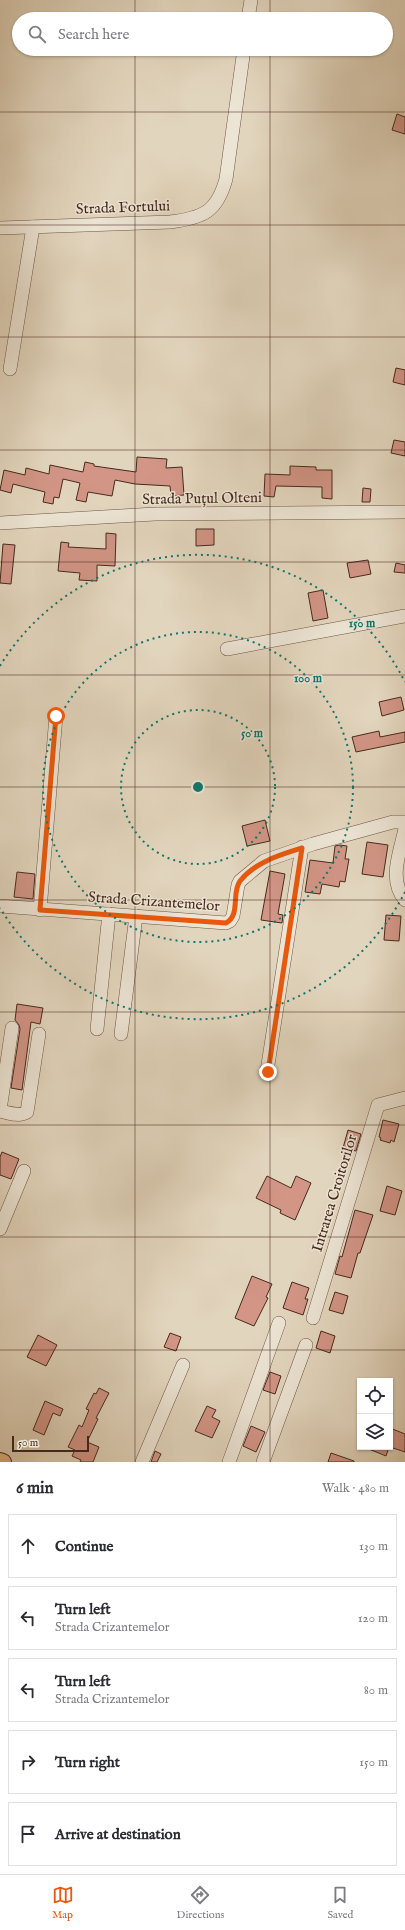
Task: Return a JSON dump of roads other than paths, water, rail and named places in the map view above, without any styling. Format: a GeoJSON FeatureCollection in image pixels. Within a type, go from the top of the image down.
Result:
{"type":"FeatureCollection","features":[{"type":"Feature","properties":{"kind":"street"},"geometry":{"type":"LineString","coordinates":[[249,12],[251,0]]}},
{"type":"Feature","properties":{"kind":"street","name":"Strada Fortului"},"geometry":{"type":"LineString","coordinates":[[0,228],[185,220],[208,211],[216,204],[222,193],[226,178],[243,56]]}},
{"type":"Feature","properties":{"kind":"street"},"geometry":{"type":"LineString","coordinates":[[10,369],[33,227]]}},
{"type":"Feature","properties":{"kind":"street","name":"Strada Puțul Olteni"},"geometry":{"type":"LineString","coordinates":[[0,523],[184,513],[405,512]]}},
{"type":"Feature","properties":{"kind":"street"},"geometry":{"type":"LineString","coordinates":[[227,649],[405,616]]}},
{"type":"Feature","properties":{"kind":"street"},"geometry":{"type":"LineString","coordinates":[[40,910],[56,716]]}},
{"type":"Feature","properties":{"kind":"street","name":"Strada Crizantemelor"},"geometry":{"type":"LineString","coordinates":[[0,906],[226,923],[233,916],[240,881],[264,862],[302,848],[393,822],[405,822]]}},
{"type":"Feature","properties":{"kind":"street"},"geometry":{"type":"LineString","coordinates":[[405,829],[397,869],[396,883],[405,900]]}},
{"type":"Feature","properties":{"kind":"street"},"geometry":{"type":"LineString","coordinates":[[268,1072],[302,848]]}},
{"type":"Feature","properties":{"kind":"street"},"geometry":{"type":"LineString","coordinates":[[97,1029],[109,914]]}},
{"type":"Feature","properties":{"kind":"street"},"geometry":{"type":"LineString","coordinates":[[121,1034],[136,916]]}},
{"type":"Feature","properties":{"kind":"street"},"geometry":{"type":"LineString","coordinates":[[12,1028],[0,1111],[17,1115],[27,1112],[39,1034]]}},
{"type":"Feature","properties":{"kind":"street","name":"Intrarea Croitorilor"},"geometry":{"type":"LineString","coordinates":[[314,1318],[378,1105],[405,1098]]}},
{"type":"Feature","properties":{"kind":"street"},"geometry":{"type":"LineString","coordinates":[[0,1229],[24,1171]]}},
{"type":"Feature","properties":{"kind":"street"},"geometry":{"type":"LineString","coordinates":[[229,1462],[279,1322]]}},
{"type":"Feature","properties":{"kind":"street"},"geometry":{"type":"LineString","coordinates":[[264,1462],[306,1345]]}},
{"type":"Feature","properties":{"kind":"street"},"geometry":{"type":"LineString","coordinates":[[142,1462],[183,1365]]}}]}
